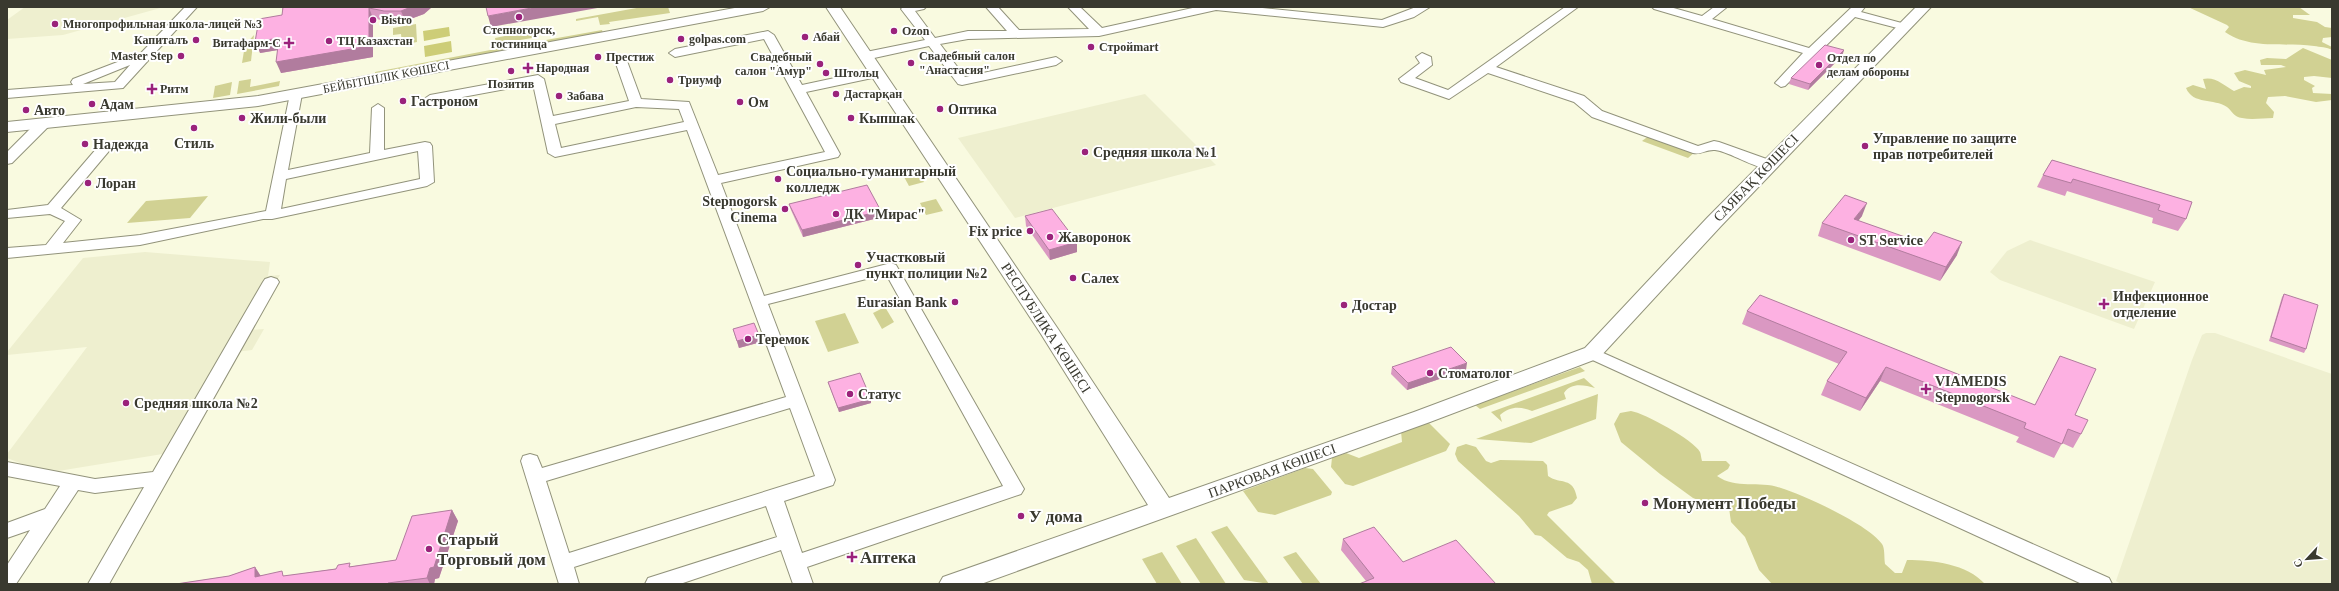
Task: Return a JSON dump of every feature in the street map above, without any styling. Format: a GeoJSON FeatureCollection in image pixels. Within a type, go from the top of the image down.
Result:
{"type":"FeatureCollection","features":[{"type":"Feature","properties":{"kind":"street"},"geometry":{"type":"LineString","coordinates":[[7,94],[31,92],[83,81],[148,54],[191,7]]}},
{"type":"Feature","properties":{"kind":"street","name":"БЕЙБІТШІЛІК КӨШЕСІ"},"geometry":{"type":"LineString","coordinates":[[7,127],[184,111],[296,94],[763,7]]}},
{"type":"Feature","properties":{"kind":"street","name":"РЕСПУБЛИКА КӨШЕСІ"},"geometry":{"type":"LineString","coordinates":[[832,7],[1051,334],[1164,510]]}},
{"type":"Feature","properties":{"kind":"street"},"geometry":{"type":"LineString","coordinates":[[920,7],[907,9],[962,81],[1056,61]]}},
{"type":"Feature","properties":{"kind":"street"},"geometry":{"type":"LineString","coordinates":[[992,7],[1016,34]]}},
{"type":"Feature","properties":{"kind":"street"},"geometry":{"type":"LineString","coordinates":[[1074,7],[1099,32]]}},
{"type":"Feature","properties":{"kind":"street"},"geometry":{"type":"LineString","coordinates":[[865,56],[968,35],[1099,32],[1213,7]]}},
{"type":"Feature","properties":{"kind":"street"},"geometry":{"type":"LineString","coordinates":[[1220,7],[1383,24],[1410,15],[1424,7]]}},
{"type":"Feature","properties":{"kind":"street"},"geometry":{"type":"LineString","coordinates":[[1422,56],[1427,60],[1426,65],[1405,79],[1449,94],[1572,7]]}},
{"type":"Feature","properties":{"kind":"street"},"geometry":{"type":"LineString","coordinates":[[1658,7],[1811,52]]}},
{"type":"Feature","properties":{"kind":"street"},"geometry":{"type":"LineString","coordinates":[[1704,20],[1721,7]]}},
{"type":"Feature","properties":{"kind":"street","name":"САЯБАҚ КӨШЕСІ"},"geometry":{"type":"LineString","coordinates":[[1592,353],[1770,165],[1924,7]]}},
{"type":"Feature","properties":{"kind":"street"},"geometry":{"type":"LineString","coordinates":[[1780,83],[1856,10],[1905,27]]}},
{"type":"Feature","properties":{"kind":"street"},"geometry":{"type":"LineString","coordinates":[[675,53],[768,35],[833,154],[712,181]]}},
{"type":"Feature","properties":{"kind":"street"},"geometry":{"type":"LineString","coordinates":[[621,61],[636,103]]}},
{"type":"Feature","properties":{"kind":"street"},"geometry":{"type":"LineString","coordinates":[[1487,68],[1579,99],[1597,114],[1698,150],[1714,145],[1770,165]]}},
{"type":"Feature","properties":{"kind":"street"},"geometry":{"type":"LineString","coordinates":[[798,90],[877,74]]}},
{"type":"Feature","properties":{"kind":"street"},"geometry":{"type":"LineString","coordinates":[[430,99],[538,79],[555,153],[691,125]]}},
{"type":"Feature","properties":{"kind":"street"},"geometry":{"type":"LineString","coordinates":[[272,215],[296,94]]}},
{"type":"Feature","properties":{"kind":"street"},"geometry":{"type":"LineString","coordinates":[[548,122],[636,103],[684,105],[794,401],[826,480],[562,563]]}},
{"type":"Feature","properties":{"kind":"street"},"geometry":{"type":"LineString","coordinates":[[377,156],[378,108]]}},
{"type":"Feature","properties":{"kind":"street"},"geometry":{"type":"LineString","coordinates":[[7,160],[43,124]]}},
{"type":"Feature","properties":{"kind":"street"},"geometry":{"type":"LineString","coordinates":[[7,253],[140,240],[272,215],[427,182],[425,146],[280,176]]}},
{"type":"Feature","properties":{"kind":"street"},"geometry":{"type":"LineString","coordinates":[[52,210],[102,151]]}},
{"type":"Feature","properties":{"kind":"street"},"geometry":{"type":"LineString","coordinates":[[7,214],[52,210],[74,220],[50,249]]}},
{"type":"Feature","properties":{"kind":"street"},"geometry":{"type":"LineString","coordinates":[[758,302],[891,268],[1014,489],[795,563]]}},
{"type":"Feature","properties":{"kind":"street"},"geometry":{"type":"LineString","coordinates":[[98,584],[271,282]]}},
{"type":"Feature","properties":{"kind":"street"},"geometry":{"type":"LineString","coordinates":[[1592,353],[2102,584]]}},
{"type":"Feature","properties":{"kind":"street","name":"ПАРКОВАЯ КӨШЕСІ"},"geometry":{"type":"LineString","coordinates":[[952,584],[1164,510],[1592,353]]}},
{"type":"Feature","properties":{"kind":"street"},"geometry":{"type":"LineString","coordinates":[[569,584],[533,469],[794,401]]}},
{"type":"Feature","properties":{"kind":"street"},"geometry":{"type":"LineString","coordinates":[[7,469],[95,486],[159,478]]}},
{"type":"Feature","properties":{"kind":"street"},"geometry":{"type":"LineString","coordinates":[[7,581],[73,482]]}},
{"type":"Feature","properties":{"kind":"street"},"geometry":{"type":"LineString","coordinates":[[773,497],[803,584]]}},
{"type":"Feature","properties":{"kind":"street"},"geometry":{"type":"LineString","coordinates":[[7,531],[52,514]]}},
{"type":"Feature","properties":{"kind":"street"},"geometry":{"type":"LineString","coordinates":[[655,584],[787,541]]}},
{"type":"Feature","properties":{"kind":"shaded area","name":"Многопрофильная школа-лицей №3"},"geometry":{"type":"Polygon","coordinates":[[[25,7],[164,7],[63,35],[7,39],[7,20],[25,7]]]}},
{"type":"Feature","properties":{"kind":"shaded area"},"geometry":{"type":"Polygon","coordinates":[[[449,27],[450,36],[424,41],[423,31],[449,27]]]}},
{"type":"Feature","properties":{"kind":"shaded area"},"geometry":{"type":"Polygon","coordinates":[[[451,41],[452,52],[425,57],[424,46],[451,41]]]}},
{"type":"Feature","properties":{"kind":"shaded area","name":"Средняя школа №1"},"geometry":{"type":"Polygon","coordinates":[[[1145,94],[1216,165],[1015,218],[958,138],[1145,94]]]}},
{"type":"Feature","properties":{"kind":"shaded area","name":"Инфекционное отделение"},"geometry":{"type":"Polygon","coordinates":[[[2030,240],[2155,282],[2134,329],[2000,280],[1990,272],[2007,251],[2030,240]]]}},
{"type":"Feature","properties":{"kind":"shaded area","name":"Средняя школа №2"},"geometry":{"type":"Polygon","coordinates":[[[145,252],[270,262],[268,276],[280,275],[248,330],[264,329],[252,350],[235,352],[181,451],[46,473],[7,458],[7,454],[87,347],[7,355],[7,352],[83,258],[145,252]]]}},
{"type":"Feature","properties":{"kind":"shaded area"},"geometry":{"type":"Polygon","coordinates":[[[2206,333],[2215,333],[2332,374],[2332,584],[2121,584],[2116,581],[2192,360],[2202,335],[2206,333]]]}},
{"type":"Feature","properties":{"kind":"green space"},"geometry":{"type":"Polygon","coordinates":[[[642,7],[668,7],[670,13],[609,22],[610,24],[600,25],[598,17],[576,21],[576,19],[642,7]]]}},
{"type":"Feature","properties":{"kind":"green space"},"geometry":{"type":"Polygon","coordinates":[[[2188,7],[2299,7],[2310,15],[2293,15],[2293,18],[2317,22],[2325,27],[2332,28],[2332,37],[2323,38],[2322,42],[2332,47],[2332,50],[2314,46],[2257,43],[2235,38],[2225,32],[2229,27],[2227,25],[2188,7]]]}},
{"type":"Feature","properties":{"kind":"green space"},"geometry":{"type":"Polygon","coordinates":[[[416,24],[417,42],[402,45],[401,34],[393,35],[393,28],[416,24]]]}},
{"type":"Feature","properties":{"kind":"green space"},"geometry":{"type":"Polygon","coordinates":[[[536,30],[538,37],[496,44],[495,38],[536,30]]]}},
{"type":"Feature","properties":{"kind":"green space"},"geometry":{"type":"Polygon","coordinates":[[[602,30],[603,33],[547,44],[546,40],[602,30]]]}},
{"type":"Feature","properties":{"kind":"green space"},"geometry":{"type":"Polygon","coordinates":[[[254,35],[251,61],[242,63],[245,45],[254,35]]]}},
{"type":"Feature","properties":{"kind":"green space"},"geometry":{"type":"Polygon","coordinates":[[[538,41],[539,45],[375,75],[375,72],[538,41]]]}},
{"type":"Feature","properties":{"kind":"green space"},"geometry":{"type":"Polygon","coordinates":[[[2303,48],[2332,60],[2332,78],[2314,76],[2304,77],[2304,80],[2315,86],[2312,88],[2313,93],[2332,94],[2332,100],[2316,102],[2285,96],[2268,97],[2266,103],[2274,112],[2273,118],[2246,119],[2233,114],[2222,104],[2194,97],[2186,88],[2193,85],[2206,89],[2203,79],[2207,78],[2216,80],[2234,91],[2244,87],[2251,88],[2251,86],[2239,81],[2234,73],[2245,70],[2266,75],[2264,70],[2286,67],[2281,65],[2261,65],[2260,60],[2267,58],[2286,59],[2303,48]]]}},
{"type":"Feature","properties":{"kind":"green space"},"geometry":{"type":"Polygon","coordinates":[[[251,79],[250,87],[280,81],[279,86],[237,94],[239,81],[251,79]]]}},
{"type":"Feature","properties":{"kind":"green space"},"geometry":{"type":"Polygon","coordinates":[[[232,82],[230,95],[213,98],[215,86],[232,82]]]}},
{"type":"Feature","properties":{"kind":"green space"},"geometry":{"type":"Polygon","coordinates":[[[1650,135],[1695,152],[1688,158],[1642,141],[1650,135]]]}},
{"type":"Feature","properties":{"kind":"green space"},"geometry":{"type":"Polygon","coordinates":[[[918,171],[924,182],[909,186],[903,175],[918,171]]]}},
{"type":"Feature","properties":{"kind":"green space"},"geometry":{"type":"Polygon","coordinates":[[[208,196],[190,218],[127,223],[146,201],[208,196]]]}},
{"type":"Feature","properties":{"kind":"green space"},"geometry":{"type":"Polygon","coordinates":[[[936,199],[943,211],[926,215],[920,203],[936,199]]]}},
{"type":"Feature","properties":{"kind":"green space"},"geometry":{"type":"Polygon","coordinates":[[[885,307],[894,322],[882,329],[873,313],[885,307]]]}},
{"type":"Feature","properties":{"kind":"green space"},"geometry":{"type":"Polygon","coordinates":[[[845,313],[859,343],[828,352],[815,321],[845,313]]]}},
{"type":"Feature","properties":{"kind":"green space"},"geometry":{"type":"Polygon","coordinates":[[[1580,367],[1585,371],[1480,409],[1475,405],[1580,367]]]}},
{"type":"Feature","properties":{"kind":"green space"},"geometry":{"type":"Polygon","coordinates":[[[1584,378],[1595,388],[1582,385],[1570,387],[1564,393],[1566,399],[1532,411],[1523,408],[1511,408],[1500,415],[1502,422],[1491,412],[1584,378]]]}},
{"type":"Feature","properties":{"kind":"green space"},"geometry":{"type":"Polygon","coordinates":[[[1598,394],[1596,419],[1531,443],[1476,439],[1598,394]]]}},
{"type":"Feature","properties":{"kind":"green space"},"geometry":{"type":"Polygon","coordinates":[[[1631,411],[1657,422],[1689,441],[1700,452],[1702,461],[1726,461],[1730,465],[1728,469],[1717,476],[1732,483],[1765,485],[1781,488],[1820,504],[1864,528],[1875,536],[1882,544],[1885,564],[1895,573],[1902,573],[1907,560],[1938,562],[1949,564],[1969,572],[1978,577],[1985,584],[1772,584],[1759,570],[1745,537],[1731,522],[1729,508],[1725,503],[1718,501],[1706,503],[1693,498],[1660,474],[1621,442],[1614,424],[1620,413],[1631,411]]]}},
{"type":"Feature","properties":{"kind":"green space"},"geometry":{"type":"Polygon","coordinates":[[[1428,422],[1450,444],[1446,451],[1353,486],[1345,484],[1331,467],[1332,458],[1346,453],[1359,458],[1402,442],[1401,431],[1428,422]]]}},
{"type":"Feature","properties":{"kind":"green space"},"geometry":{"type":"Polygon","coordinates":[[[1466,444],[1476,447],[1486,461],[1491,463],[1500,460],[1543,461],[1547,465],[1548,476],[1553,479],[1566,482],[1573,487],[1577,498],[1572,504],[1549,512],[1547,515],[1616,584],[1592,584],[1588,570],[1579,562],[1567,558],[1541,536],[1535,535],[1519,516],[1458,461],[1455,454],[1457,447],[1466,444]]]}},
{"type":"Feature","properties":{"kind":"green space"},"geometry":{"type":"Polygon","coordinates":[[[1305,468],[1313,469],[1332,492],[1331,495],[1275,515],[1258,512],[1243,491],[1305,468]]]}},
{"type":"Feature","properties":{"kind":"green space"},"geometry":{"type":"Polygon","coordinates":[[[1227,526],[1269,584],[1244,580],[1211,532],[1227,526]]]}},
{"type":"Feature","properties":{"kind":"green space"},"geometry":{"type":"Polygon","coordinates":[[[1196,538],[1226,584],[1201,584],[1176,546],[1196,538]]]}},
{"type":"Feature","properties":{"kind":"green space"},"geometry":{"type":"Polygon","coordinates":[[[1162,552],[1182,584],[1157,584],[1142,559],[1162,552]]]}},
{"type":"Feature","properties":{"kind":"green space"},"geometry":{"type":"Polygon","coordinates":[[[1296,552],[1321,584],[1303,584],[1283,557],[1296,552]]]}},
{"type":"Feature","properties":{"kind":"building","name":"ТЦ Казахстан"},"geometry":{"type":"Polygon","coordinates":[[[283,7],[411,7],[401,11],[384,11],[369,8],[369,46],[276,62],[279,38],[255,42],[259,19],[282,15],[283,7]]]}},
{"type":"Feature","properties":{"kind":"building"},"geometry":{"type":"Polygon","coordinates":[[[486,7],[537,7],[488,16],[486,7]]]}},
{"type":"Feature","properties":{"kind":"building","name":"Отдел по делам обороны"},"geometry":{"type":"Polygon","coordinates":[[[1825,45],[1844,50],[1810,84],[1791,78],[1825,45]]]}},
{"type":"Feature","properties":{"kind":"building"},"geometry":{"type":"Polygon","coordinates":[[[2052,160],[2192,202],[2186,219],[2158,210],[2160,205],[2073,179],[2071,183],[2043,175],[2052,160]]]}},
{"type":"Feature","properties":{"kind":"building","name":"ДК \"Мирас\""},"geometry":{"type":"Polygon","coordinates":[[[867,185],[881,211],[802,230],[789,204],[867,185]]]}},
{"type":"Feature","properties":{"kind":"building"},"geometry":{"type":"Polygon","coordinates":[[[1845,195],[1867,203],[1854,219],[1925,244],[1934,232],[1962,242],[1946,267],[1822,223],[1845,195]]]}},
{"type":"Feature","properties":{"kind":"building"},"geometry":{"type":"Polygon","coordinates":[[[1052,209],[1077,242],[1049,250],[1025,216],[1052,209]]]}},
{"type":"Feature","properties":{"kind":"building"},"geometry":{"type":"Polygon","coordinates":[[[2284,294],[2318,305],[2306,349],[2271,337],[2284,294]]]}},
{"type":"Feature","properties":{"kind":"building"},"geometry":{"type":"Polygon","coordinates":[[[1760,295],[2035,405],[2060,356],[2096,369],[2075,415],[2088,420],[2081,434],[2068,429],[2062,444],[2024,428],[2026,423],[1886,367],[1866,398],[1827,381],[1847,352],[1747,311],[1760,295]]]}},
{"type":"Feature","properties":{"kind":"building"},"geometry":{"type":"Polygon","coordinates":[[[754,323],[759,335],[737,341],[733,329],[754,323]]]}},
{"type":"Feature","properties":{"kind":"building"},"geometry":{"type":"Polygon","coordinates":[[[1451,347],[1467,363],[1408,383],[1392,367],[1451,347]]]}},
{"type":"Feature","properties":{"kind":"building","name":"Статус"},"geometry":{"type":"Polygon","coordinates":[[[860,373],[871,399],[838,408],[828,382],[860,373]]]}},
{"type":"Feature","properties":{"kind":"building"},"geometry":{"type":"Polygon","coordinates":[[[452,510],[434,567],[430,568],[427,578],[387,584],[176,584],[229,576],[255,567],[255,577],[282,571],[283,576],[336,569],[338,565],[350,563],[349,567],[396,560],[412,516],[452,510]]]}},
{"type":"Feature","properties":{"kind":"building"},"geometry":{"type":"Polygon","coordinates":[[[1374,527],[1403,562],[1456,540],[1496,584],[1359,584],[1374,578],[1343,539],[1374,527]]]}},
{"type":"Feature","properties":{"kind":"place","name":"Степногорск, гостиница"},"geometry":{"type":"Point","coordinates":[519,17]}},
{"type":"Feature","properties":{"kind":"place","name":"Bistro"},"geometry":{"type":"Point","coordinates":[373,20]}},
{"type":"Feature","properties":{"kind":"place","name":"Многопрофильная школа-лицей №3"},"geometry":{"type":"Point","coordinates":[55,24]}},
{"type":"Feature","properties":{"kind":"place","name":"Ozon"},"geometry":{"type":"Point","coordinates":[894,31]}},
{"type":"Feature","properties":{"kind":"place","name":"Абай"},"geometry":{"type":"Point","coordinates":[805,37]}},
{"type":"Feature","properties":{"kind":"place","name":"golpas.com"},"geometry":{"type":"Point","coordinates":[681,39]}},
{"type":"Feature","properties":{"kind":"place","name":"Капиталъ"},"geometry":{"type":"Point","coordinates":[196,40]}},
{"type":"Feature","properties":{"kind":"place","name":"ТЦ Казахстан"},"geometry":{"type":"Point","coordinates":[329,41]}},
{"type":"Feature","properties":{"kind":"place","name":"Витафарм-С"},"geometry":{"type":"Point","coordinates":[289,43]}},
{"type":"Feature","properties":{"kind":"place","name":"Стройmart"},"geometry":{"type":"Point","coordinates":[1091,47]}},
{"type":"Feature","properties":{"kind":"place","name":"Master Step"},"geometry":{"type":"Point","coordinates":[181,56]}},
{"type":"Feature","properties":{"kind":"place","name":"Престиж"},"geometry":{"type":"Point","coordinates":[598,57]}},
{"type":"Feature","properties":{"kind":"place","name":"Свадебный салон \"Анастасия\""},"geometry":{"type":"Point","coordinates":[911,63]}},
{"type":"Feature","properties":{"kind":"place","name":"Свадебный салон \"Амур\""},"geometry":{"type":"Point","coordinates":[820,64]}},
{"type":"Feature","properties":{"kind":"place","name":"Отдел по делам обороны"},"geometry":{"type":"Point","coordinates":[1819,65]}},
{"type":"Feature","properties":{"kind":"place","name":"Народная"},"geometry":{"type":"Point","coordinates":[528,68]}},
{"type":"Feature","properties":{"kind":"place","name":"Позитив"},"geometry":{"type":"Point","coordinates":[511,71]}},
{"type":"Feature","properties":{"kind":"place","name":"Штольц"},"geometry":{"type":"Point","coordinates":[826,73]}},
{"type":"Feature","properties":{"kind":"place","name":"Триумф"},"geometry":{"type":"Point","coordinates":[670,80]}},
{"type":"Feature","properties":{"kind":"place","name":"Ритм"},"geometry":{"type":"Point","coordinates":[152,89]}},
{"type":"Feature","properties":{"kind":"place","name":"Дастарқан"},"geometry":{"type":"Point","coordinates":[836,94]}},
{"type":"Feature","properties":{"kind":"place","name":"Забава"},"geometry":{"type":"Point","coordinates":[559,96]}},
{"type":"Feature","properties":{"kind":"place","name":"Гастроном"},"geometry":{"type":"Point","coordinates":[403,101]}},
{"type":"Feature","properties":{"kind":"place","name":"Ом"},"geometry":{"type":"Point","coordinates":[740,102]}},
{"type":"Feature","properties":{"kind":"place","name":"Адам"},"geometry":{"type":"Point","coordinates":[92,104]}},
{"type":"Feature","properties":{"kind":"place","name":"Оптика"},"geometry":{"type":"Point","coordinates":[940,109]}},
{"type":"Feature","properties":{"kind":"place","name":"Авто"},"geometry":{"type":"Point","coordinates":[26,110]}},
{"type":"Feature","properties":{"kind":"place","name":"Жили-были"},"geometry":{"type":"Point","coordinates":[242,118]}},
{"type":"Feature","properties":{"kind":"place","name":"Кыпшак"},"geometry":{"type":"Point","coordinates":[851,118]}},
{"type":"Feature","properties":{"kind":"place","name":"Стиль"},"geometry":{"type":"Point","coordinates":[194,128]}},
{"type":"Feature","properties":{"kind":"place","name":"Надежда"},"geometry":{"type":"Point","coordinates":[85,144]}},
{"type":"Feature","properties":{"kind":"place","name":"Управление по защите прав потребителей"},"geometry":{"type":"Point","coordinates":[1865,146]}},
{"type":"Feature","properties":{"kind":"place","name":"Средняя школа №1"},"geometry":{"type":"Point","coordinates":[1085,152]}},
{"type":"Feature","properties":{"kind":"place","name":"Социально-гуманитарный колледж"},"geometry":{"type":"Point","coordinates":[778,179]}},
{"type":"Feature","properties":{"kind":"place","name":"Лоран"},"geometry":{"type":"Point","coordinates":[88,183]}},
{"type":"Feature","properties":{"kind":"place","name":"Stepnogorsk Cinema"},"geometry":{"type":"Point","coordinates":[785,209]}},
{"type":"Feature","properties":{"kind":"place","name":"ДК \"Мирас\""},"geometry":{"type":"Point","coordinates":[836,214]}},
{"type":"Feature","properties":{"kind":"place","name":"Fix price"},"geometry":{"type":"Point","coordinates":[1030,231]}},
{"type":"Feature","properties":{"kind":"place","name":"Жаворонок"},"geometry":{"type":"Point","coordinates":[1050,237]}},
{"type":"Feature","properties":{"kind":"place","name":"ST Service"},"geometry":{"type":"Point","coordinates":[1851,240]}},
{"type":"Feature","properties":{"kind":"place","name":"Участковый пункт полиции №2"},"geometry":{"type":"Point","coordinates":[858,265]}},
{"type":"Feature","properties":{"kind":"place","name":"Салех"},"geometry":{"type":"Point","coordinates":[1073,278]}},
{"type":"Feature","properties":{"kind":"place","name":"Eurasian Bank"},"geometry":{"type":"Point","coordinates":[955,302]}},
{"type":"Feature","properties":{"kind":"place","name":"Инфекционное отделение"},"geometry":{"type":"Point","coordinates":[2104,304]}},
{"type":"Feature","properties":{"kind":"place","name":"Достар"},"geometry":{"type":"Point","coordinates":[1344,305]}},
{"type":"Feature","properties":{"kind":"place","name":"Теремок"},"geometry":{"type":"Point","coordinates":[748,339]}},
{"type":"Feature","properties":{"kind":"place","name":"Стоматолог"},"geometry":{"type":"Point","coordinates":[1430,373]}},
{"type":"Feature","properties":{"kind":"place","name":"VIAMEDIS Stepnogorsk"},"geometry":{"type":"Point","coordinates":[1926,389]}},
{"type":"Feature","properties":{"kind":"place","name":"Статус"},"geometry":{"type":"Point","coordinates":[850,394]}},
{"type":"Feature","properties":{"kind":"place","name":"Средняя школа №2"},"geometry":{"type":"Point","coordinates":[126,403]}},
{"type":"Feature","properties":{"kind":"place","name":"Монумент Победы"},"geometry":{"type":"Point","coordinates":[1645,503]}},
{"type":"Feature","properties":{"kind":"place","name":"У дома"},"geometry":{"type":"Point","coordinates":[1021,516]}},
{"type":"Feature","properties":{"kind":"place","name":"Старый Торговый дом"},"geometry":{"type":"Point","coordinates":[429,549]}},
{"type":"Feature","properties":{"kind":"place","name":"Аптека"},"geometry":{"type":"Point","coordinates":[852,557]}}]}
